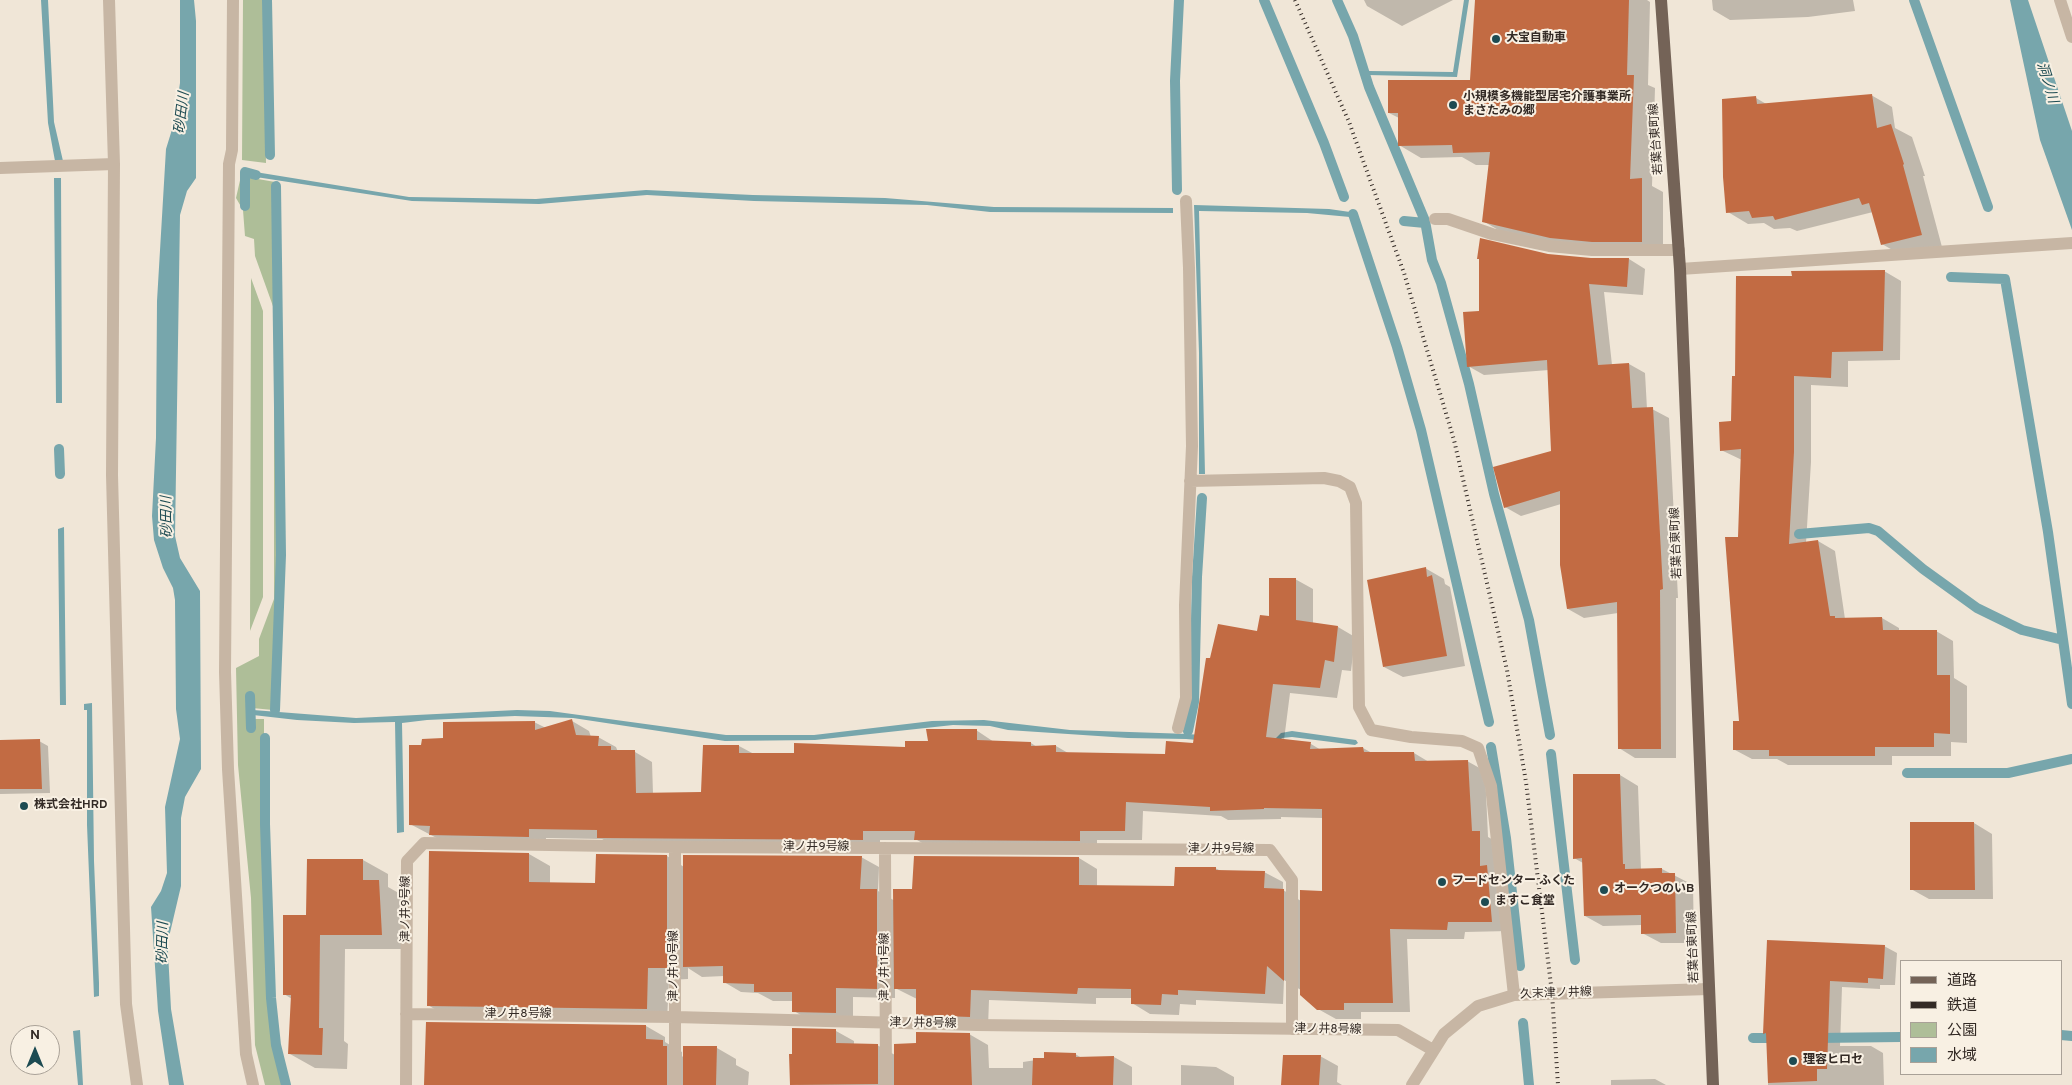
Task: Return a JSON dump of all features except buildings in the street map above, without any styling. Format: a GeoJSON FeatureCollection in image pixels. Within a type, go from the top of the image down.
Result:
{"type":"FeatureCollection","features":[{"type":"Feature","properties":{"kind":"main road","name":"若葉台東町線"},"geometry":{"type":"LineString","coordinates":[[1661,0],[1680,269],[1713,1085]]}},
{"type":"Feature","properties":{"kind":"street"},"geometry":{"type":"LineString","coordinates":[[109,0],[114,164],[112,475],[126,1004],[137,1085]]}},
{"type":"Feature","properties":{"kind":"street"},"geometry":{"type":"LineString","coordinates":[[233,0],[232,150],[229,184],[225,672],[228,769],[246,1054],[253,1085]]}},
{"type":"Feature","properties":{"kind":"street"},"geometry":{"type":"LineString","coordinates":[[2060,0],[2072,37]]}},
{"type":"Feature","properties":{"kind":"street"},"geometry":{"type":"LineString","coordinates":[[0,168],[114,164]]}},
{"type":"Feature","properties":{"kind":"street"},"geometry":{"type":"LineString","coordinates":[[1178,728],[1186,698],[1185,605],[1190,481],[1189,268],[1186,201]]}},
{"type":"Feature","properties":{"kind":"street"},"geometry":{"type":"LineString","coordinates":[[1435,219],[1448,220],[1492,234],[1549,246],[1592,250],[1679,250]]}},
{"type":"Feature","properties":{"kind":"street"},"geometry":{"type":"LineString","coordinates":[[1680,269],[2072,243]]}},
{"type":"Feature","properties":{"kind":"street"},"geometry":{"type":"LineString","coordinates":[[1190,481],[1324,478],[1339,481],[1350,487],[1356,503],[1359,707],[1371,730],[1411,737],[1462,741],[1478,748],[1491,786],[1514,996]]}},
{"type":"Feature","properties":{"kind":"street","name":"津ノ井9号線"},"geometry":{"type":"LineString","coordinates":[[406,1085],[407,861],[424,843],[675,847],[1270,850],[1292,880],[1292,1029]]}},
{"type":"Feature","properties":{"kind":"street","name":"津ノ井10号線"},"geometry":{"type":"LineString","coordinates":[[675,847],[675,1085]]}},
{"type":"Feature","properties":{"kind":"street","name":"津ノ井11号線"},"geometry":{"type":"LineString","coordinates":[[885,848],[886,1085]]}},
{"type":"Feature","properties":{"kind":"street","name":"久末津ノ井線"},"geometry":{"type":"LineString","coordinates":[[1412,1085],[1444,1034],[1478,1006],[1514,996],[1710,989]]}},
{"type":"Feature","properties":{"kind":"street","name":"津ノ井8号線"},"geometry":{"type":"LineString","coordinates":[[406,1014],[1398,1030],[1434,1050]]}},
{"type":"Feature","properties":{"kind":"green space"},"geometry":{"type":"Polygon","coordinates":[[[243,0],[264,0],[266,163],[242,160],[243,0]]]}},
{"type":"Feature","properties":{"kind":"green space"},"geometry":{"type":"Polygon","coordinates":[[[241,176],[275,182],[278,315],[278,601],[273,710],[252,708],[253,719],[264,719],[268,975],[273,1048],[284,1085],[265,1085],[255,1045],[251,898],[238,765],[236,668],[259,656],[259,639],[274,599],[274,309],[255,256],[254,239],[245,236],[243,210],[236,198],[241,176]]]}},
{"type":"Feature","properties":{"kind":"green space"},"geometry":{"type":"Polygon","coordinates":[[[251,278],[263,311],[263,597],[250,631],[251,278]]]}},
{"type":"Feature","properties":{"kind":"water"},"geometry":{"type":"Polygon","coordinates":[[[41,0],[48,0],[54,122],[63,161],[55,161],[48,123],[41,0]]]}},
{"type":"Feature","properties":{"kind":"water","name":"砂田川"},"geometry":{"type":"Polygon","coordinates":[[[180,0],[194,0],[196,21],[196,178],[187,191],[180,215],[175,536],[180,558],[200,591],[201,769],[185,797],[181,818],[181,886],[169,937],[168,952],[171,1009],[184,1085],[169,1085],[158,1011],[151,907],[161,891],[167,873],[165,807],[180,739],[176,709],[175,600],[173,588],[163,568],[154,540],[152,516],[156,438],[157,301],[166,149],[174,123],[180,83],[180,0]]]}},
{"type":"Feature","properties":{"kind":"water"},"geometry":{"type":"Polygon","coordinates":[[[1464,0],[1469,0],[1457,77],[1368,75],[1369,71],[1453,72],[1464,0]]]}},
{"type":"Feature","properties":{"kind":"water","name":"洞ノ川"},"geometry":{"type":"Polygon","coordinates":[[[2010,0],[2028,0],[2072,131],[2072,230],[2040,140],[2010,0]]]}},
{"type":"Feature","properties":{"kind":"water"},"geometry":{"type":"Polygon","coordinates":[[[243,170],[409,197],[536,199],[646,190],[885,198],[994,207],[1173,208],[1173,213],[990,212],[927,205],[754,201],[647,195],[539,204],[412,201],[243,175],[243,170]]]}},
{"type":"Feature","properties":{"kind":"water"},"geometry":{"type":"Polygon","coordinates":[[[54,178],[61,178],[62,403],[56,403],[54,178]]]}},
{"type":"Feature","properties":{"kind":"water"},"geometry":{"type":"Polygon","coordinates":[[[1194,205],[1329,209],[1350,212],[1350,217],[1307,213],[1199,211],[1205,474],[1199,474],[1199,353],[1194,205]]]}},
{"type":"Feature","properties":{"kind":"water"},"geometry":{"type":"Polygon","coordinates":[[[64,527],[66,705],[60,705],[58,529],[64,527]]]}},
{"type":"Feature","properties":{"kind":"water"},"geometry":{"type":"Polygon","coordinates":[[[92,703],[94,861],[99,983],[99,996],[94,997],[87,825],[87,710],[84,710],[84,704],[92,703]]]}},
{"type":"Feature","properties":{"kind":"water"},"geometry":{"type":"Polygon","coordinates":[[[253,710],[356,718],[517,710],[550,711],[726,735],[814,735],[932,721],[984,720],[1070,730],[1189,734],[1272,742],[1281,733],[1292,731],[1356,740],[1358,743],[1355,745],[1292,737],[1282,738],[1274,747],[1186,739],[1128,738],[1008,730],[990,726],[953,725],[815,740],[725,741],[573,718],[515,716],[427,720],[402,723],[404,832],[397,833],[395,722],[354,723],[297,720],[253,715],[253,710]]]}},
{"type":"Feature","properties":{"kind":"water"},"geometry":{"type":"Polygon","coordinates":[[[80,1030],[83,1085],[78,1085],[73,1031],[80,1030]]]}},
{"type":"Feature","properties":{"kind":"waterway"},"geometry":{"type":"LineString","coordinates":[[267,0],[270,155]]}},
{"type":"Feature","properties":{"kind":"waterway"},"geometry":{"type":"LineString","coordinates":[[1177,190],[1175,81],[1179,0]]}},
{"type":"Feature","properties":{"kind":"waterway"},"geometry":{"type":"LineString","coordinates":[[1264,0],[1324,143],[1344,197]]}},
{"type":"Feature","properties":{"kind":"waterway"},"geometry":{"type":"LineString","coordinates":[[1337,0],[1353,36],[1369,87],[1425,221],[1432,260],[1441,283],[1469,384],[1494,494],[1529,620],[1550,735]]}},
{"type":"Feature","properties":{"kind":"waterway"},"geometry":{"type":"LineString","coordinates":[[1914,0],[1988,207]]}},
{"type":"Feature","properties":{"kind":"waterway"},"geometry":{"type":"LineString","coordinates":[[245,206],[245,172],[256,175]]}},
{"type":"Feature","properties":{"kind":"waterway"},"geometry":{"type":"LineString","coordinates":[[275,710],[281,555],[276,186]]}},
{"type":"Feature","properties":{"kind":"waterway"},"geometry":{"type":"LineString","coordinates":[[1353,214],[1397,347],[1421,430],[1489,722]]}},
{"type":"Feature","properties":{"kind":"waterway"},"geometry":{"type":"LineString","coordinates":[[1404,221],[1425,223]]}},
{"type":"Feature","properties":{"kind":"waterway"},"geometry":{"type":"LineString","coordinates":[[1951,277],[2005,279],[2048,532],[2072,704]]}},
{"type":"Feature","properties":{"kind":"waterway"},"geometry":{"type":"LineString","coordinates":[[59,449],[60,474]]}},
{"type":"Feature","properties":{"kind":"waterway"},"geometry":{"type":"LineString","coordinates":[[1188,731],[1194,702],[1197,577],[1202,498]]}},
{"type":"Feature","properties":{"kind":"waterway"},"geometry":{"type":"LineString","coordinates":[[1799,534],[1869,528],[1878,531],[1923,569],[1977,608],[2022,630],[2059,639]]}},
{"type":"Feature","properties":{"kind":"waterway"},"geometry":{"type":"LineString","coordinates":[[250,696],[251,728]]}},
{"type":"Feature","properties":{"kind":"waterway"},"geometry":{"type":"LineString","coordinates":[[265,738],[265,824],[271,998],[276,1045],[286,1085]]}},
{"type":"Feature","properties":{"kind":"waterway"},"geometry":{"type":"LineString","coordinates":[[1491,747],[1506,838],[1520,966]]}},
{"type":"Feature","properties":{"kind":"waterway"},"geometry":{"type":"LineString","coordinates":[[1551,754],[1575,960]]}},
{"type":"Feature","properties":{"kind":"waterway"},"geometry":{"type":"LineString","coordinates":[[1907,773],[2008,773],[2072,759]]}},
{"type":"Feature","properties":{"kind":"waterway"},"geometry":{"type":"LineString","coordinates":[[1523,1023],[1529,1085]]}},
{"type":"Feature","properties":{"kind":"waterway"},"geometry":{"type":"LineString","coordinates":[[2062,1035],[2072,1036]]}},
{"type":"Feature","properties":{"kind":"waterway"},"geometry":{"type":"LineString","coordinates":[[1816,1038],[1900,1037]]}},
{"type":"Feature","properties":{"kind":"waterway"},"geometry":{"type":"LineString","coordinates":[[1753,1038],[1779,1038]]}},
{"type":"Feature","properties":{"kind":"railway"},"geometry":{"type":"LineString","coordinates":[[1295,0],[1349,122],[1404,273],[1454,440],[1507,670],[1526,782],[1552,993],[1558,1085]]}},
{"type":"Feature","properties":{"kind":"place","name":"大宝自動車"},"geometry":{"type":"Point","coordinates":[1496,39]}},
{"type":"Feature","properties":{"kind":"place","name":"小規模多機能型居宅介護事業所 まさたみの郷"},"geometry":{"type":"Point","coordinates":[1453,105]}},
{"type":"Feature","properties":{"kind":"place","name":"株式会社HRD"},"geometry":{"type":"Point","coordinates":[24,806]}},
{"type":"Feature","properties":{"kind":"place","name":"フードセンター ふくた"},"geometry":{"type":"Point","coordinates":[1442,882]}},
{"type":"Feature","properties":{"kind":"place","name":"オークつのいB"},"geometry":{"type":"Point","coordinates":[1604,890]}},
{"type":"Feature","properties":{"kind":"place","name":"ますこ食堂"},"geometry":{"type":"Point","coordinates":[1485,902]}},
{"type":"Feature","properties":{"kind":"place","name":"理容ヒロセ"},"geometry":{"type":"Point","coordinates":[1793,1061]}}]}
